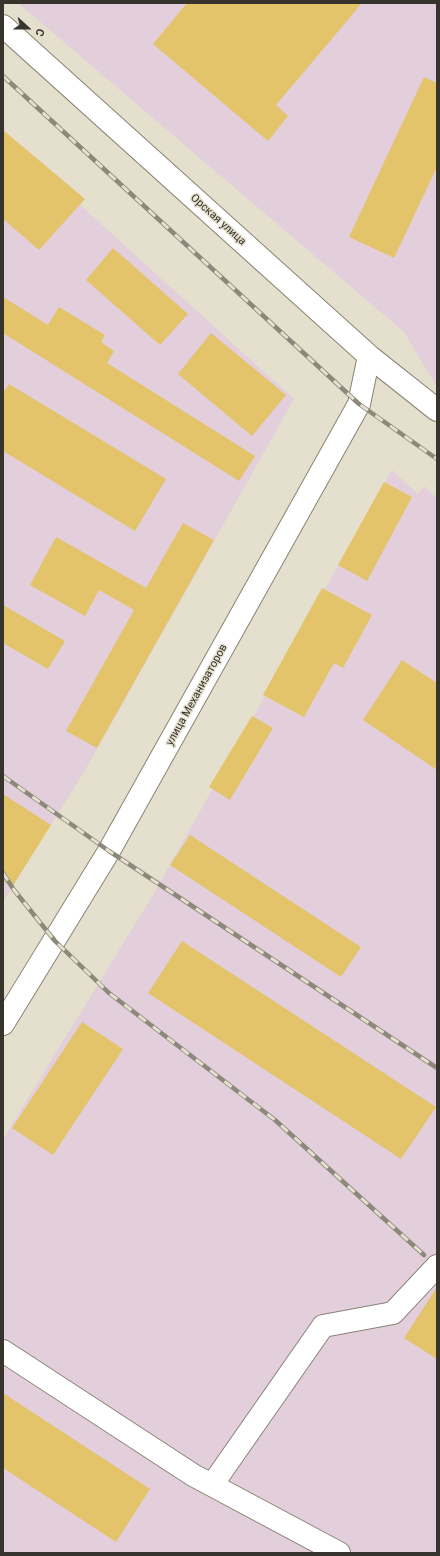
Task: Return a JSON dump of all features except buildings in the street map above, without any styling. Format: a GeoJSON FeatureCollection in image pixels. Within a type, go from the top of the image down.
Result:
{"type":"FeatureCollection","features":[{"type":"Feature","properties":{"kind":"street","name":"Орская улица"},"geometry":{"type":"LineString","coordinates":[[3,26],[369,356],[432,401]]}},
{"type":"Feature","properties":{"kind":"street","name":"улица Механизаторов"},"geometry":{"type":"LineString","coordinates":[[3,1024],[109,851],[359,404],[369,356]]}},
{"type":"Feature","properties":{"kind":"street"},"geometry":{"type":"LineString","coordinates":[[212,1485],[323,1326],[393,1313],[437,1266]]}},
{"type":"Feature","properties":{"kind":"street"},"geometry":{"type":"LineString","coordinates":[[3,1351],[193,1475],[339,1553]]}},
{"type":"Feature","properties":{"kind":"shaded area"},"geometry":{"type":"Polygon","coordinates":[[[18,3],[437,3],[437,387],[404,332],[18,3]]]}},
{"type":"Feature","properties":{"kind":"shaded area"},"geometry":{"type":"Polygon","coordinates":[[[3,130],[85,199],[80,205],[294,399],[84,772],[3,902],[3,130]]]}},
{"type":"Feature","properties":{"kind":"shaded area"},"geometry":{"type":"Polygon","coordinates":[[[392,470],[418,494],[424,486],[437,498],[437,1553],[3,1553],[3,1139],[153,895],[392,470]]]}},
{"type":"Feature","properties":{"kind":"railway"},"geometry":{"type":"LineString","coordinates":[[3,76],[359,404],[437,459]]}},
{"type":"Feature","properties":{"kind":"railway"},"geometry":{"type":"LineString","coordinates":[[3,776],[109,851],[437,1068]]}},
{"type":"Feature","properties":{"kind":"railway"},"geometry":{"type":"LineString","coordinates":[[3,873],[14,890],[55,941],[109,993],[275,1120],[424,1255]]}}]}
